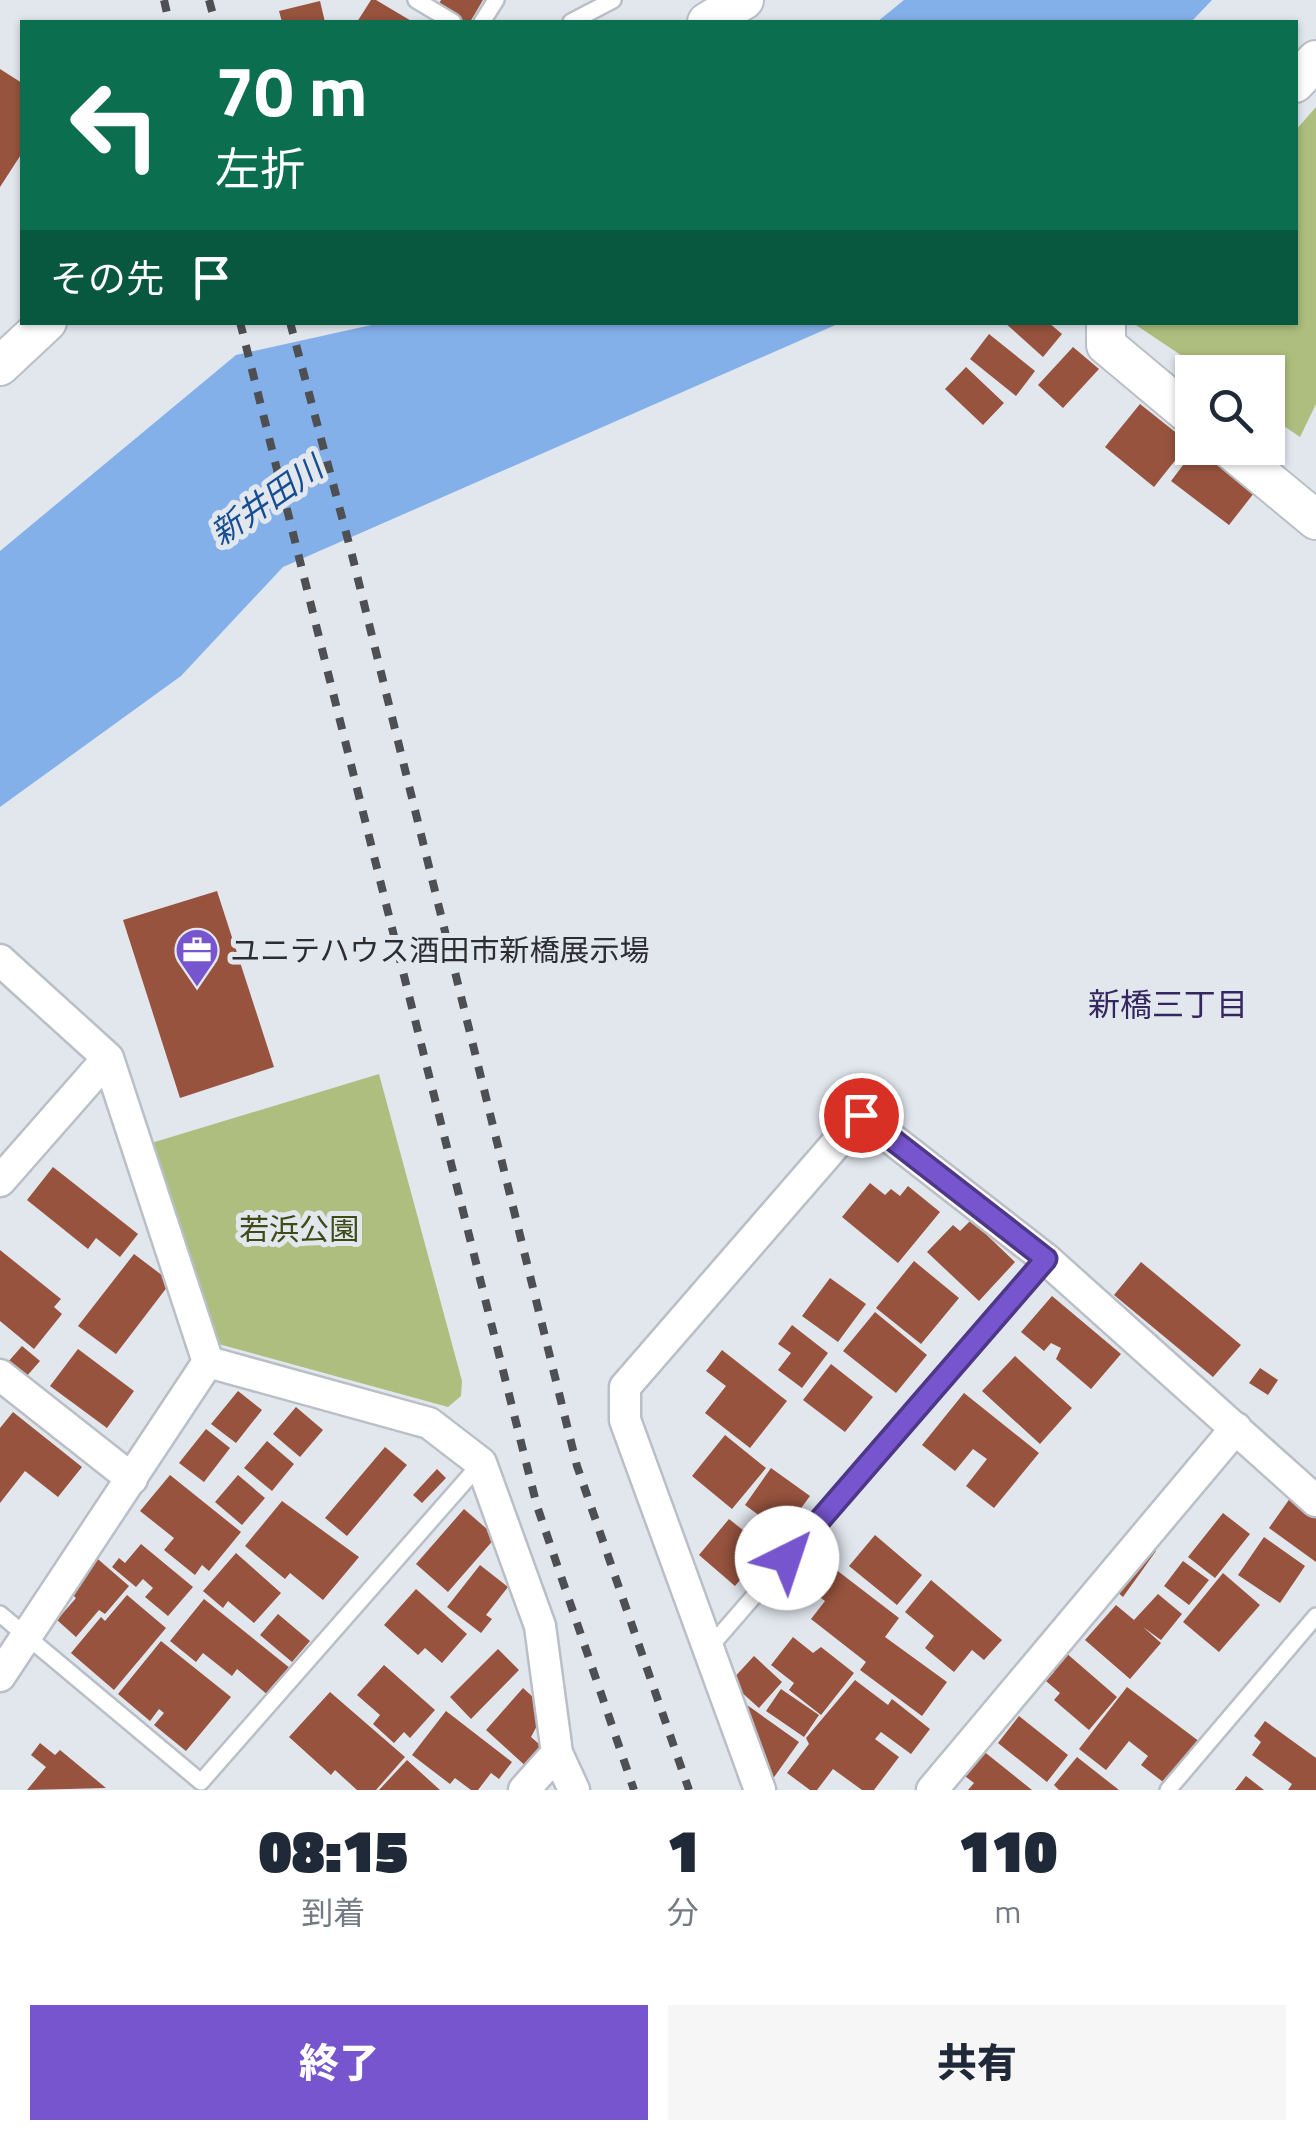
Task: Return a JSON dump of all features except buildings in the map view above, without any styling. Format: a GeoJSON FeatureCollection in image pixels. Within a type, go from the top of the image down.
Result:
{"type":"FeatureCollection","features":[{"type":"Feature","properties":{"kind":"street"},"geometry":{"type":"LineString","coordinates":[[711,20],[744,0]]}},
{"type":"Feature","properties":{"kind":"street"},"geometry":{"type":"LineString","coordinates":[[1298,80],[1316,60]]}},
{"type":"Feature","properties":{"kind":"street"},"geometry":{"type":"LineString","coordinates":[[0,366],[44,325]]}},
{"type":"Feature","properties":{"kind":"street"},"geometry":{"type":"LineString","coordinates":[[1106,325],[1106,345],[1175,403]]}},
{"type":"Feature","properties":{"kind":"street"},"geometry":{"type":"LineString","coordinates":[[1250,465],[1316,520]]}},
{"type":"Feature","properties":{"kind":"street"},"geometry":{"type":"LineString","coordinates":[[0,960],[108,1058],[208,1362]]}},
{"type":"Feature","properties":{"kind":"street"},"geometry":{"type":"LineString","coordinates":[[0,1182],[108,1058]]}},
{"type":"Feature","properties":{"kind":"street"},"geometry":{"type":"LineString","coordinates":[[760,1790],[625,1420],[625,1387],[861,1115],[1046,1259],[1316,1501]]}},
{"type":"Feature","properties":{"kind":"street"},"geometry":{"type":"LineString","coordinates":[[208,1362],[429,1423],[481,1464],[540,1626],[557,1753],[574,1790]]}},
{"type":"Feature","properties":{"kind":"street"},"geometry":{"type":"LineString","coordinates":[[0,1676],[208,1362]]}},
{"type":"Feature","properties":{"kind":"street"},"geometry":{"type":"LineString","coordinates":[[0,1375],[132,1479]]}},
{"type":"Feature","properties":{"kind":"street"},"geometry":{"type":"LineString","coordinates":[[932,1790],[1236,1428]]}},
{"type":"Feature","properties":{"kind":"street"},"geometry":{"type":"LineString","coordinates":[[524,1790],[557,1753]]}},
{"type":"Feature","properties":{"kind":"lane"},"geometry":{"type":"LineString","coordinates":[[416,0],[450,20]]}},
{"type":"Feature","properties":{"kind":"lane"},"geometry":{"type":"LineString","coordinates":[[575,20],[612,0]]}},
{"type":"Feature","properties":{"kind":"lane"},"geometry":{"type":"LineString","coordinates":[[709,1648],[1046,1259]]}},
{"type":"Feature","properties":{"kind":"lane"},"geometry":{"type":"LineString","coordinates":[[0,1614],[202,1782],[481,1464]]}},
{"type":"Feature","properties":{"kind":"lane"},"geometry":{"type":"LineString","coordinates":[[1168,1790],[1316,1616]]}},
{"type":"Feature","properties":{"kind":"green space"},"geometry":{"type":"Polygon","coordinates":[[[1316,107],[1316,404],[1300,437],[1285,427],[1285,355],[1181,355],[1136,325],[1298,325],[1298,128],[1316,107]]]}},
{"type":"Feature","properties":{"kind":"green space","name":"若浜公園"},"geometry":{"type":"Polygon","coordinates":[[[379,1074],[462,1381],[461,1396],[448,1407],[211,1342],[148,1144],[379,1074]]]}},
{"type":"Feature","properties":{"kind":"water"},"geometry":{"type":"Polygon","coordinates":[[[904,0],[1212,0],[1193,20],[879,20],[904,0]]]}},
{"type":"Feature","properties":{"kind":"water","name":"新井田川"},"geometry":{"type":"Polygon","coordinates":[[[371,325],[835,325],[283,567],[181,676],[0,807],[0,551],[236,355],[371,325]]]}},
{"type":"Feature","properties":{"kind":"railway"},"geometry":{"type":"LineString","coordinates":[[164,0],[169,20]]}},
{"type":"Feature","properties":{"kind":"railway"},"geometry":{"type":"LineString","coordinates":[[209,0],[214,20]]}},
{"type":"Feature","properties":{"kind":"railway"},"geometry":{"type":"LineString","coordinates":[[241,325],[537,1506],[634,1790]]}},
{"type":"Feature","properties":{"kind":"railway"},"geometry":{"type":"LineString","coordinates":[[291,325],[352,555],[577,1466],[689,1790]]}},
{"type":"Feature","properties":{"kind":"place","name":"ユニテハウス酒田市新橋展示場"},"geometry":{"type":"Point","coordinates":[197,988]}},
{"type":"Feature","properties":{"kind":"district","name":"新橋三丁目"},"geometry":{"type":"Point","coordinates":[1168,1004]}},
{"type":"Feature","properties":{"kind":"route"},"geometry":{"type":"LineString","coordinates":[[787,1558],[1046,1259],[861,1115]]}}]}
